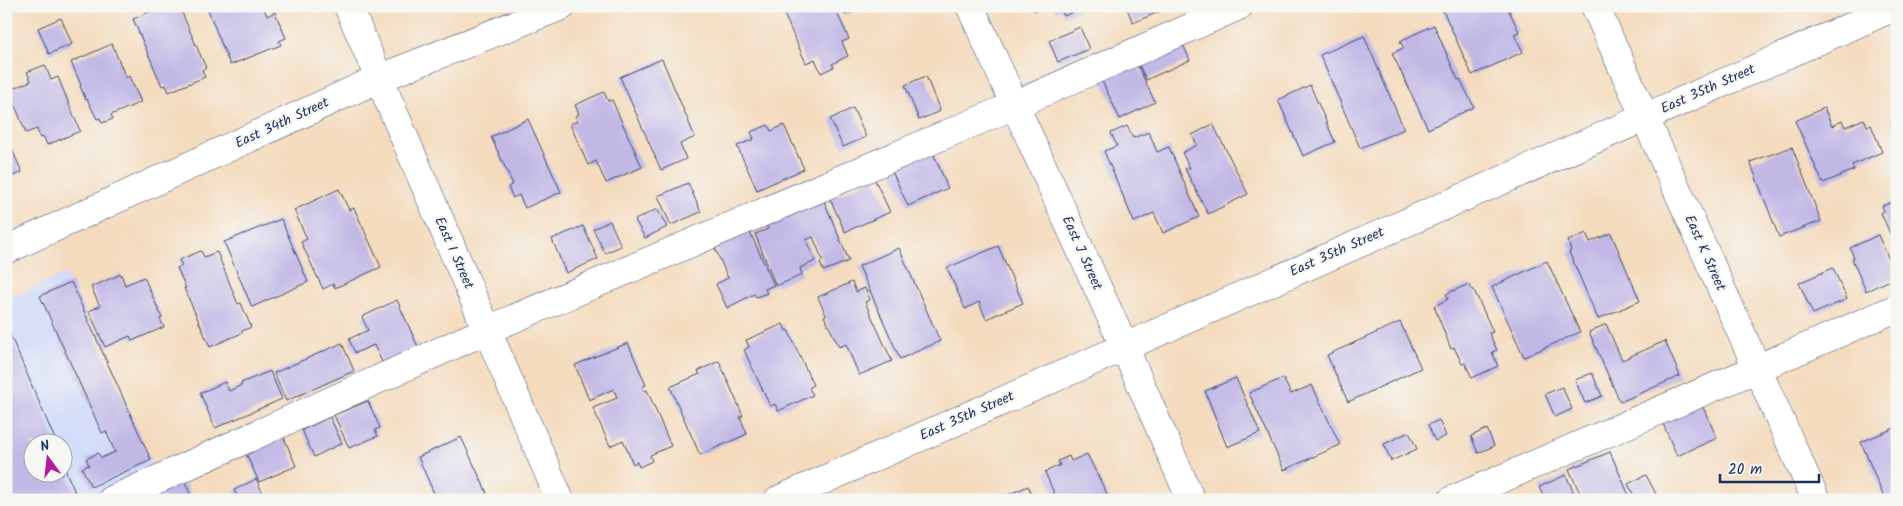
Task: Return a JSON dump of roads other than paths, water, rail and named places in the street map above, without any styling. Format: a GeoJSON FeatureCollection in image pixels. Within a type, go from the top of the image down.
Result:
{"type":"FeatureCollection","features":[{"type":"Feature","properties":{"kind":"street","name":"East I Street"},"geometry":{"type":"LineString","coordinates":[[348,6],[380,78],[396,122],[560,500]]}},
{"type":"Feature","properties":{"kind":"street","name":"East 34th Street"},"geometry":{"type":"LineString","coordinates":[[6,250],[380,78],[562,6]]}},
{"type":"Feature","properties":{"kind":"street","name":"East J Street"},"geometry":{"type":"LineString","coordinates":[[970,6],[1124,346],[1191,500]]}},
{"type":"Feature","properties":{"kind":"street"},"geometry":{"type":"LineString","coordinates":[[112,500],[487,330],[1015,105],[1239,6]]}},
{"type":"Feature","properties":{"kind":"street","name":"East K Street"},"geometry":{"type":"LineString","coordinates":[[1595,6],[1816,500]]}},
{"type":"Feature","properties":{"kind":"street","name":"East 35th Street"},"geometry":{"type":"LineString","coordinates":[[778,500],[1644,116],[1897,6]]}},
{"type":"Feature","properties":{"kind":"street"},"geometry":{"type":"LineString","coordinates":[[1452,500],[1897,308]]}}]}
